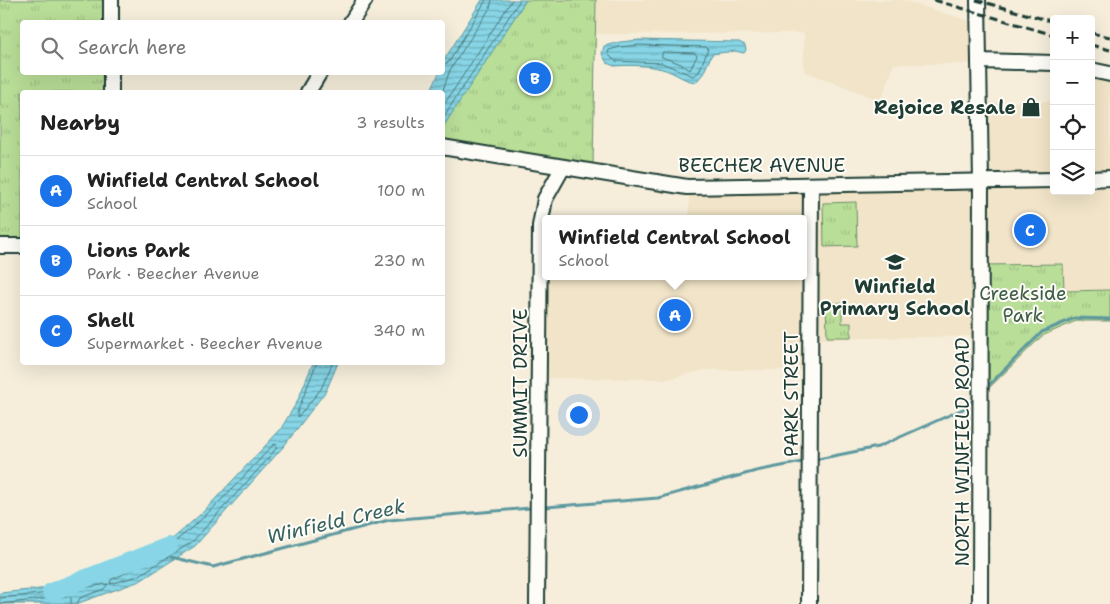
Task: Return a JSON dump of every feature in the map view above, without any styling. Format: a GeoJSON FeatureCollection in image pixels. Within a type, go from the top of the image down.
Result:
{"type":"FeatureCollection","features":[{"type":"Feature","properties":{"kind":"street"},"geometry":{"type":"LineString","coordinates":[[111,0],[111,20]]}},
{"type":"Feature","properties":{"kind":"street"},"geometry":{"type":"LineString","coordinates":[[352,20],[365,0]]}},
{"type":"Feature","properties":{"kind":"street","name":"NORTH WINFIELD ROAD"},"geometry":{"type":"LineString","coordinates":[[978,0],[980,61],[980,604]]}},
{"type":"Feature","properties":{"kind":"street"},"geometry":{"type":"LineString","coordinates":[[980,61],[1050,63]]}},
{"type":"Feature","properties":{"kind":"street"},"geometry":{"type":"LineString","coordinates":[[1095,71],[1110,74]]}},
{"type":"Feature","properties":{"kind":"street"},"geometry":{"type":"LineString","coordinates":[[111,75],[111,90]]}},
{"type":"Feature","properties":{"kind":"street"},"geometry":{"type":"LineString","coordinates":[[309,90],[318,75]]}},
{"type":"Feature","properties":{"kind":"street","name":"BEECHER AVENUE"},"geometry":{"type":"LineString","coordinates":[[445,147],[687,187],[1050,180]]}},
{"type":"Feature","properties":{"kind":"street","name":"SUMMIT DRIVE"},"geometry":{"type":"LineString","coordinates":[[542,215],[545,199],[563,167]]}},
{"type":"Feature","properties":{"kind":"street"},"geometry":{"type":"LineString","coordinates":[[1095,178],[1110,178]]}},
{"type":"Feature","properties":{"kind":"street","name":"PARK STREET"},"geometry":{"type":"LineString","coordinates":[[809,604],[812,185]]}},
{"type":"Feature","properties":{"kind":"street","name":"SUMMIT DRIVE"},"geometry":{"type":"LineString","coordinates":[[537,604],[540,226],[542,215]]}},
{"type":"Feature","properties":{"kind":"street"},"geometry":{"type":"LineString","coordinates":[[0,246],[20,246]]}},
{"type":"Feature","properties":{"kind":"shaded area"},"geometry":{"type":"Polygon","coordinates":[[[596,0],[902,0],[970,21],[972,64],[894,64],[881,101],[804,71],[804,33],[596,34],[596,0]]]}},
{"type":"Feature","properties":{"kind":"shaded area"},"geometry":{"type":"Polygon","coordinates":[[[1095,76],[1110,79],[1110,174],[1095,174],[1095,76]]]}},
{"type":"Feature","properties":{"kind":"shaded area"},"geometry":{"type":"Polygon","coordinates":[[[1050,101],[1050,175],[986,176],[984,103],[1050,101]]]}},
{"type":"Feature","properties":{"kind":"shaded area"},"geometry":{"type":"Polygon","coordinates":[[[1095,181],[1110,181],[1110,290],[1064,291],[1063,265],[984,265],[985,185],[1050,182],[1050,195],[1095,195],[1095,181]]]}},
{"type":"Feature","properties":{"kind":"shaded area","name":"Winfield Primary School"},"geometry":{"type":"Polygon","coordinates":[[[975,186],[975,336],[815,339],[815,188],[975,186]]]}},
{"type":"Feature","properties":{"kind":"shaded area"},"geometry":{"type":"Polygon","coordinates":[[[808,189],[807,370],[703,370],[669,379],[541,378],[546,280],[807,280],[807,215],[689,215],[689,191],[808,189]]]}},
{"type":"Feature","properties":{"kind":"green space"},"geometry":{"type":"Polygon","coordinates":[[[0,0],[106,0],[105,20],[20,20],[20,75],[105,75],[104,90],[20,90],[20,241],[0,241],[0,0]]]}},
{"type":"Feature","properties":{"kind":"green space"},"geometry":{"type":"Polygon","coordinates":[[[526,0],[596,0],[593,166],[445,141],[445,122],[526,0]]]}},
{"type":"Feature","properties":{"kind":"green space"},"geometry":{"type":"Polygon","coordinates":[[[856,202],[857,246],[824,247],[823,203],[856,202]]]}},
{"type":"Feature","properties":{"kind":"green space","name":"Creekside Park"},"geometry":{"type":"Polygon","coordinates":[[[1063,264],[1064,291],[1110,290],[1110,321],[1076,321],[1042,336],[985,392],[984,265],[1063,264]]]}},
{"type":"Feature","properties":{"kind":"green space"},"geometry":{"type":"Polygon","coordinates":[[[826,303],[842,303],[842,323],[851,323],[851,337],[827,337],[826,303]]]}},
{"type":"Feature","properties":{"kind":"water"},"geometry":{"type":"Polygon","coordinates":[[[482,0],[526,0],[445,124],[445,90],[431,90],[438,75],[445,75],[445,58],[482,0]]]}},
{"type":"Feature","properties":{"kind":"water"},"geometry":{"type":"Polygon","coordinates":[[[639,40],[739,42],[745,45],[746,50],[744,53],[735,51],[712,54],[703,74],[696,82],[687,80],[667,70],[638,66],[614,66],[607,63],[602,54],[604,46],[639,40]]]}},
{"type":"Feature","properties":{"kind":"water"},"geometry":{"type":"Polygon","coordinates":[[[312,365],[337,365],[326,391],[284,446],[195,546],[140,581],[76,604],[0,604],[0,593],[49,588],[104,578],[125,569],[169,542],[202,513],[280,430],[297,402],[312,365]]]}},
{"type":"Feature","properties":{"kind":"waterway","name":"Winfield Creek"},"geometry":{"type":"LineString","coordinates":[[989,385],[1042,332],[1075,318],[1110,319]]}},
{"type":"Feature","properties":{"kind":"waterway","name":"Winfield Creek"},"geometry":{"type":"LineString","coordinates":[[818,459],[878,447],[963,409],[973,400]]}},
{"type":"Feature","properties":{"kind":"waterway","name":"Winfield Creek"},"geometry":{"type":"LineString","coordinates":[[546,507],[658,498],[756,471],[802,462]]}},
{"type":"Feature","properties":{"kind":"waterway","name":"Winfield Creek"},"geometry":{"type":"LineString","coordinates":[[171,557],[213,567],[389,520],[530,508]]}},
{"type":"Feature","properties":{"kind":"waterway"},"geometry":{"type":"LineString","coordinates":[[51,592],[169,546]]}},
{"type":"Feature","properties":{"kind":"railway"},"geometry":{"type":"LineString","coordinates":[[934,0],[1050,34]]}},
{"type":"Feature","properties":{"kind":"railway"},"geometry":{"type":"LineString","coordinates":[[976,0],[1050,21]]}},
{"type":"Feature","properties":{"kind":"railway"},"geometry":{"type":"LineString","coordinates":[[1095,34],[1110,37]]}},
{"type":"Feature","properties":{"kind":"railway"},"geometry":{"type":"LineString","coordinates":[[1095,46],[1110,50]]}},
{"type":"Feature","properties":{"kind":"place","name":"Lions Park"},"geometry":{"type":"Point","coordinates":[535,78]}},
{"type":"Feature","properties":{"kind":"place","name":"Rejoice Resale"},"geometry":{"type":"Point","coordinates":[1031,107]}},
{"type":"Feature","properties":{"kind":"place","name":"Shell"},"geometry":{"type":"Point","coordinates":[1030,230]}},
{"type":"Feature","properties":{"kind":"place","name":"Winfield Primary School"},"geometry":{"type":"Point","coordinates":[895,262]}},
{"type":"Feature","properties":{"kind":"place","name":"Winfield Central School"},"geometry":{"type":"Point","coordinates":[675,315]}}]}
